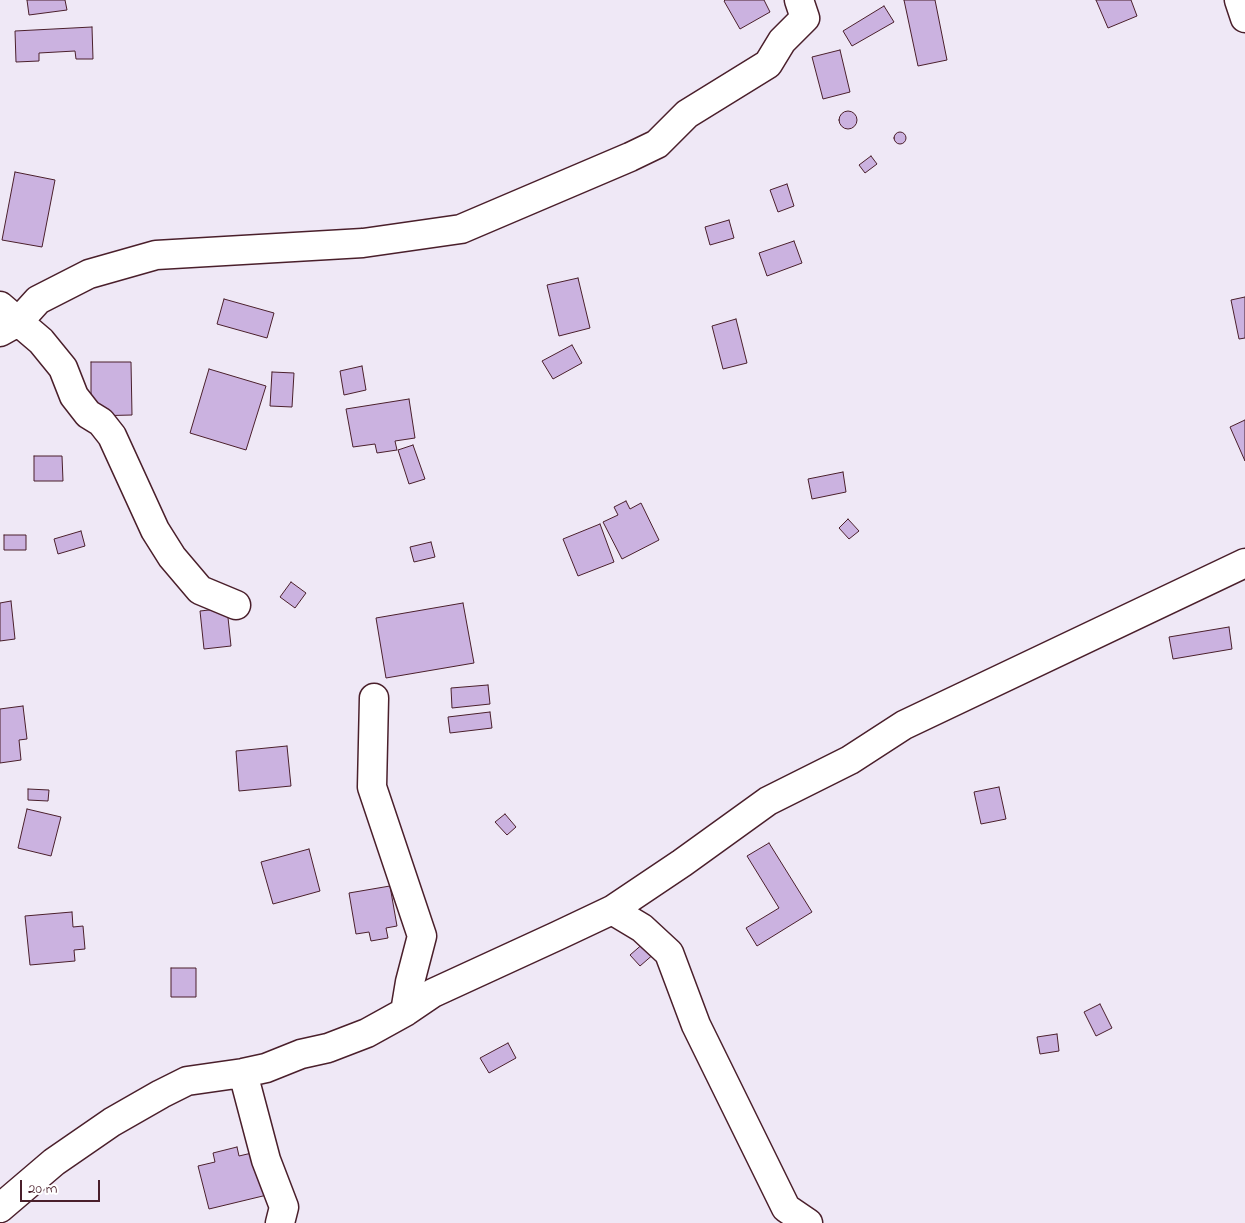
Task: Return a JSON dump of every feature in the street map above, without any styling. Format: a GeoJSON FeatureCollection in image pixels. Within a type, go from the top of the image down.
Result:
{"type":"FeatureCollection","features":[{"type":"Feature","properties":{"kind":"street"},"geometry":{"type":"LineString","coordinates":[[236,606],[200,590],[172,557],[154,530],[112,436],[101,422],[88,414],[74,396],[63,368],[40,342],[6,320],[38,300],[89,274],[156,255],[362,242],[461,229],[657,144],[687,114],[768,64],[782,41],[805,18],[799,0]]}},
{"type":"Feature","properties":{"kind":"street"},"geometry":{"type":"LineString","coordinates":[[1239,0],[1245,18]]}},
{"type":"Feature","properties":{"kind":"street"},"geometry":{"type":"LineString","coordinates":[[1,1206],[54,1162],[112,1122],[161,1094],[187,1081],[266,1068],[301,1054],[328,1048],[367,1033],[405,1012],[433,993],[612,910],[682,863],[768,801],[850,760],[904,725],[1245,563]]}},
{"type":"Feature","properties":{"kind":"street"},"geometry":{"type":"LineString","coordinates":[[374,698],[372,787],[422,936],[410,982],[405,1012]]}},
{"type":"Feature","properties":{"kind":"street"},"geometry":{"type":"LineString","coordinates":[[612,910],[642,928],[669,953],[696,1025],[786,1208],[808,1223]]}},
{"type":"Feature","properties":{"kind":"street"},"geometry":{"type":"LineString","coordinates":[[243,1073],[266,1160],[284,1207],[280,1223]]}},
{"type":"Feature","properties":{"kind":"building"},"geometry":{"type":"Polygon","coordinates":[[[27,0],[65,0],[67,10],[29,15],[27,0]]]}},
{"type":"Feature","properties":{"kind":"building"},"geometry":{"type":"Polygon","coordinates":[[[725,0],[764,0],[770,12],[740,29],[725,0]]]}},
{"type":"Feature","properties":{"kind":"building"},"geometry":{"type":"Polygon","coordinates":[[[904,0],[935,0],[947,60],[918,66],[904,0]]]}},
{"type":"Feature","properties":{"kind":"building"},"geometry":{"type":"Polygon","coordinates":[[[1096,0],[1131,0],[1137,16],[1108,28],[1096,0]]]}},
{"type":"Feature","properties":{"kind":"building"},"geometry":{"type":"Polygon","coordinates":[[[884,6],[894,22],[852,46],[843,31],[884,6]]]}},
{"type":"Feature","properties":{"kind":"building"},"geometry":{"type":"Polygon","coordinates":[[[92,27],[93,59],[76,59],[75,51],[39,53],[39,61],[16,62],[15,31],[92,27]]]}},
{"type":"Feature","properties":{"kind":"building"},"geometry":{"type":"Polygon","coordinates":[[[840,50],[850,92],[823,99],[812,57],[840,50]]]}},
{"type":"Feature","properties":{"kind":"building"},"geometry":{"type":"Polygon","coordinates":[[[848,111],[854,114],[857,120],[854,126],[848,129],[842,126],[839,120],[842,114],[848,111]]]}},
{"type":"Feature","properties":{"kind":"building"},"geometry":{"type":"Polygon","coordinates":[[[898,132],[902,132],[906,138],[902,144],[898,144],[894,140],[894,136],[898,132]]]}},
{"type":"Feature","properties":{"kind":"building"},"geometry":{"type":"Polygon","coordinates":[[[871,156],[877,164],[865,173],[859,165],[871,156]]]}},
{"type":"Feature","properties":{"kind":"building"},"geometry":{"type":"Polygon","coordinates":[[[15,172],[55,180],[42,247],[2,240],[15,172]]]}},
{"type":"Feature","properties":{"kind":"building"},"geometry":{"type":"Polygon","coordinates":[[[787,184],[794,206],[778,212],[770,190],[787,184]]]}},
{"type":"Feature","properties":{"kind":"building"},"geometry":{"type":"Polygon","coordinates":[[[729,220],[734,238],[710,245],[705,227],[729,220]]]}},
{"type":"Feature","properties":{"kind":"building"},"geometry":{"type":"Polygon","coordinates":[[[794,241],[802,263],[767,276],[759,253],[794,241]]]}},
{"type":"Feature","properties":{"kind":"building"},"geometry":{"type":"Polygon","coordinates":[[[578,278],[590,328],[559,336],[547,285],[578,278]]]}},
{"type":"Feature","properties":{"kind":"building"},"geometry":{"type":"Polygon","coordinates":[[[1245,297],[1245,338],[1239,339],[1231,300],[1245,297]]]}},
{"type":"Feature","properties":{"kind":"building"},"geometry":{"type":"Polygon","coordinates":[[[224,299],[274,313],[267,338],[217,324],[224,299]]]}},
{"type":"Feature","properties":{"kind":"building"},"geometry":{"type":"Polygon","coordinates":[[[736,319],[747,363],[723,369],[712,326],[736,319]]]}},
{"type":"Feature","properties":{"kind":"building"},"geometry":{"type":"Polygon","coordinates":[[[572,345],[582,363],[553,379],[542,361],[572,345]]]}},
{"type":"Feature","properties":{"kind":"building"},"geometry":{"type":"Polygon","coordinates":[[[91,362],[131,362],[132,415],[91,416],[91,362]]]}},
{"type":"Feature","properties":{"kind":"building"},"geometry":{"type":"Polygon","coordinates":[[[362,366],[366,390],[344,395],[340,371],[362,366]]]}},
{"type":"Feature","properties":{"kind":"building"},"geometry":{"type":"Polygon","coordinates":[[[209,369],[266,386],[246,450],[190,433],[209,369]]]}},
{"type":"Feature","properties":{"kind":"building"},"geometry":{"type":"Polygon","coordinates":[[[272,372],[294,373],[292,407],[270,406],[272,372]]]}},
{"type":"Feature","properties":{"kind":"building"},"geometry":{"type":"Polygon","coordinates":[[[409,399],[415,438],[395,441],[397,450],[377,453],[375,444],[353,447],[346,409],[409,399]]]}},
{"type":"Feature","properties":{"kind":"building"},"geometry":{"type":"Polygon","coordinates":[[[1245,420],[1245,461],[1230,427],[1245,420]]]}},
{"type":"Feature","properties":{"kind":"building"},"geometry":{"type":"Polygon","coordinates":[[[413,445],[425,479],[409,484],[398,450],[413,445]]]}},
{"type":"Feature","properties":{"kind":"building"},"geometry":{"type":"Polygon","coordinates":[[[34,456],[62,456],[63,481],[34,481],[34,456]]]}},
{"type":"Feature","properties":{"kind":"building"},"geometry":{"type":"Polygon","coordinates":[[[843,472],[846,492],[812,499],[808,479],[843,472]]]}},
{"type":"Feature","properties":{"kind":"building"},"geometry":{"type":"Polygon","coordinates":[[[626,501],[630,509],[641,503],[659,540],[622,559],[603,522],[618,515],[614,507],[626,501]]]}},
{"type":"Feature","properties":{"kind":"building"},"geometry":{"type":"Polygon","coordinates":[[[848,519],[859,531],[849,539],[839,528],[848,519]]]}},
{"type":"Feature","properties":{"kind":"building"},"geometry":{"type":"Polygon","coordinates":[[[600,524],[614,562],[578,576],[563,539],[600,524]]]}},
{"type":"Feature","properties":{"kind":"building"},"geometry":{"type":"Polygon","coordinates":[[[81,531],[85,546],[58,554],[54,539],[81,531]]]}},
{"type":"Feature","properties":{"kind":"building"},"geometry":{"type":"Polygon","coordinates":[[[4,535],[26,535],[26,550],[4,550],[4,535]]]}},
{"type":"Feature","properties":{"kind":"building"},"geometry":{"type":"Polygon","coordinates":[[[431,542],[435,557],[414,562],[410,547],[431,542]]]}},
{"type":"Feature","properties":{"kind":"building"},"geometry":{"type":"Polygon","coordinates":[[[291,582],[306,593],[295,608],[280,597],[291,582]]]}},
{"type":"Feature","properties":{"kind":"building"},"geometry":{"type":"Polygon","coordinates":[[[11,601],[15,639],[0,641],[0,603],[11,601]]]}},
{"type":"Feature","properties":{"kind":"building"},"geometry":{"type":"Polygon","coordinates":[[[463,603],[474,663],[386,678],[376,618],[463,603]]]}},
{"type":"Feature","properties":{"kind":"building"},"geometry":{"type":"Polygon","coordinates":[[[227,608],[231,646],[204,649],[200,611],[227,608]]]}},
{"type":"Feature","properties":{"kind":"building"},"geometry":{"type":"Polygon","coordinates":[[[1229,627],[1232,649],[1173,659],[1169,637],[1229,627]]]}},
{"type":"Feature","properties":{"kind":"building"},"geometry":{"type":"Polygon","coordinates":[[[488,685],[490,704],[452,708],[451,688],[488,685]]]}},
{"type":"Feature","properties":{"kind":"building"},"geometry":{"type":"Polygon","coordinates":[[[23,706],[27,739],[19,740],[21,760],[0,763],[0,709],[23,706]]]}},
{"type":"Feature","properties":{"kind":"building"},"geometry":{"type":"Polygon","coordinates":[[[490,712],[492,728],[450,733],[448,717],[490,712]]]}},
{"type":"Feature","properties":{"kind":"building"},"geometry":{"type":"Polygon","coordinates":[[[287,746],[291,786],[239,791],[236,751],[287,746]]]}},
{"type":"Feature","properties":{"kind":"building"},"geometry":{"type":"Polygon","coordinates":[[[999,787],[1006,819],[981,824],[974,792],[999,787]]]}},
{"type":"Feature","properties":{"kind":"building"},"geometry":{"type":"Polygon","coordinates":[[[28,789],[49,790],[48,801],[28,800],[28,789]]]}},
{"type":"Feature","properties":{"kind":"building"},"geometry":{"type":"Polygon","coordinates":[[[27,809],[61,817],[51,856],[18,848],[27,809]]]}},
{"type":"Feature","properties":{"kind":"building"},"geometry":{"type":"Polygon","coordinates":[[[505,814],[516,827],[507,835],[495,822],[505,814]]]}},
{"type":"Feature","properties":{"kind":"building"},"geometry":{"type":"Polygon","coordinates":[[[769,843],[812,912],[757,946],[746,928],[779,908],[747,856],[769,843]]]}},
{"type":"Feature","properties":{"kind":"building"},"geometry":{"type":"Polygon","coordinates":[[[309,849],[320,891],[273,904],[261,862],[309,849]]]}},
{"type":"Feature","properties":{"kind":"building"},"geometry":{"type":"Polygon","coordinates":[[[390,886],[397,926],[386,928],[388,938],[371,941],[369,932],[356,934],[349,893],[390,886]]]}},
{"type":"Feature","properties":{"kind":"building"},"geometry":{"type":"Polygon","coordinates":[[[72,912],[73,927],[83,926],[85,949],[74,950],[75,961],[30,965],[25,916],[72,912]]]}},
{"type":"Feature","properties":{"kind":"building"},"geometry":{"type":"Polygon","coordinates":[[[645,942],[655,953],[640,966],[630,955],[645,942]]]}},
{"type":"Feature","properties":{"kind":"building"},"geometry":{"type":"Polygon","coordinates":[[[171,968],[196,968],[196,997],[171,997],[171,968]]]}},
{"type":"Feature","properties":{"kind":"building"},"geometry":{"type":"Polygon","coordinates":[[[1100,1004],[1112,1028],[1096,1036],[1084,1012],[1100,1004]]]}},
{"type":"Feature","properties":{"kind":"building"},"geometry":{"type":"Polygon","coordinates":[[[1057,1034],[1059,1051],[1040,1054],[1037,1037],[1057,1034]]]}},
{"type":"Feature","properties":{"kind":"building"},"geometry":{"type":"Polygon","coordinates":[[[508,1043],[516,1058],[489,1073],[480,1058],[508,1043]]]}},
{"type":"Feature","properties":{"kind":"building"},"geometry":{"type":"Polygon","coordinates":[[[237,1147],[239,1156],[256,1152],[267,1195],[209,1209],[198,1166],[215,1162],[213,1153],[237,1147]]]}}]}
